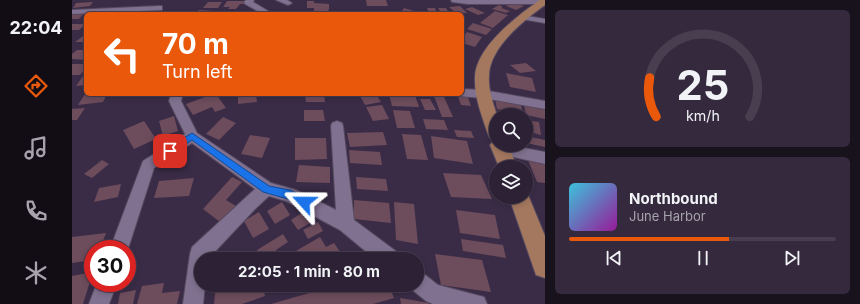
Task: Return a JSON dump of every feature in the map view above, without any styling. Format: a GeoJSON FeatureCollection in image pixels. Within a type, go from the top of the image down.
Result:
{"type":"FeatureCollection","features":[{"type":"Feature","properties":{"kind":"main road"},"geometry":{"type":"LineString","coordinates":[[489,112],[483,94],[483,69],[492,51],[524,17],[544,1]]}},
{"type":"Feature","properties":{"kind":"main road"},"geometry":{"type":"LineString","coordinates":[[522,204],[541,243],[545,266]]}},
{"type":"Feature","properties":{"kind":"street"},"geometry":{"type":"LineString","coordinates":[[250,0],[248,2],[266,12]]}},
{"type":"Feature","properties":{"kind":"street"},"geometry":{"type":"LineString","coordinates":[[455,0],[468,2],[544,1]]}},
{"type":"Feature","properties":{"kind":"street"},"geometry":{"type":"LineString","coordinates":[[72,12],[159,8]]}},
{"type":"Feature","properties":{"kind":"street"},"geometry":{"type":"LineString","coordinates":[[524,17],[545,21]]}},
{"type":"Feature","properties":{"kind":"street"},"geometry":{"type":"LineString","coordinates":[[464,93],[483,94],[545,105]]}},
{"type":"Feature","properties":{"kind":"street"},"geometry":{"type":"LineString","coordinates":[[176,96],[175,100],[192,136],[267,189],[290,195],[346,224],[381,252]]}},
{"type":"Feature","properties":{"kind":"street"},"geometry":{"type":"LineString","coordinates":[[337,126],[346,224]]}},
{"type":"Feature","properties":{"kind":"street"},"geometry":{"type":"LineString","coordinates":[[122,240],[148,165],[192,136]]}},
{"type":"Feature","properties":{"kind":"street"},"geometry":{"type":"LineString","coordinates":[[527,152],[545,158]]}},
{"type":"Feature","properties":{"kind":"street"},"geometry":{"type":"LineString","coordinates":[[193,304],[199,254],[249,204],[267,189]]}},
{"type":"Feature","properties":{"kind":"street"},"geometry":{"type":"LineString","coordinates":[[424,287],[433,294],[477,304]]}},
{"type":"Feature","properties":{"kind":"street"},"geometry":{"type":"LineString","coordinates":[[99,304],[104,292]]}},
{"type":"Feature","properties":{"kind":"building"},"geometry":{"type":"Polygon","coordinates":[[[366,0],[386,0],[388,6],[367,6],[366,0]]]}},
{"type":"Feature","properties":{"kind":"building"},"geometry":{"type":"Polygon","coordinates":[[[227,1],[246,1],[245,4],[240,4],[236,9],[228,9],[230,7],[223,7],[227,1]]]}},
{"type":"Feature","properties":{"kind":"building"},"geometry":{"type":"Polygon","coordinates":[[[307,1],[329,4],[329,9],[328,11],[314,11],[314,8],[307,8],[307,1]]]}},
{"type":"Feature","properties":{"kind":"building"},"geometry":{"type":"Polygon","coordinates":[[[93,2],[90,6],[73,8],[76,3],[93,2]]]}},
{"type":"Feature","properties":{"kind":"building"},"geometry":{"type":"Polygon","coordinates":[[[208,2],[222,2],[218,8],[203,8],[208,2]]]}},
{"type":"Feature","properties":{"kind":"building"},"geometry":{"type":"Polygon","coordinates":[[[513,3],[524,6],[516,10],[506,6],[513,3]]]}},
{"type":"Feature","properties":{"kind":"building"},"geometry":{"type":"Polygon","coordinates":[[[499,5],[503,7],[501,8],[510,11],[506,13],[492,9],[499,5]]]}},
{"type":"Feature","properties":{"kind":"building"},"geometry":{"type":"Polygon","coordinates":[[[460,6],[467,13],[455,12],[449,7],[460,6]]]}},
{"type":"Feature","properties":{"kind":"building"},"geometry":{"type":"Polygon","coordinates":[[[472,7],[485,13],[478,15],[465,9],[472,7]]]}},
{"type":"Feature","properties":{"kind":"building"},"geometry":{"type":"Polygon","coordinates":[[[404,8],[414,11],[413,12],[401,12],[404,8]]]}},
{"type":"Feature","properties":{"kind":"building"},"geometry":{"type":"Polygon","coordinates":[[[427,8],[435,8],[437,12],[429,12],[427,8]]]}},
{"type":"Feature","properties":{"kind":"building"},"geometry":{"type":"Polygon","coordinates":[[[438,8],[446,8],[448,12],[440,12],[438,8]]]}},
{"type":"Feature","properties":{"kind":"building"},"geometry":{"type":"Polygon","coordinates":[[[141,10],[152,10],[150,12],[139,12],[141,10]]]}},
{"type":"Feature","properties":{"kind":"building"},"geometry":{"type":"Polygon","coordinates":[[[199,10],[214,11],[213,12],[197,12],[199,10]]]}},
{"type":"Feature","properties":{"kind":"building"},"geometry":{"type":"Polygon","coordinates":[[[495,11],[508,15],[493,28],[480,23],[495,11]]]}},
{"type":"Feature","properties":{"kind":"building"},"geometry":{"type":"Polygon","coordinates":[[[84,13],[79,19],[72,19],[72,14],[84,13]]]}},
{"type":"Feature","properties":{"kind":"building"},"geometry":{"type":"Polygon","coordinates":[[[473,23],[492,29],[486,35],[467,29],[473,23]]]}},
{"type":"Feature","properties":{"kind":"building"},"geometry":{"type":"Polygon","coordinates":[[[72,24],[84,24],[79,30],[72,30],[72,24]]]}},
{"type":"Feature","properties":{"kind":"building"},"geometry":{"type":"Polygon","coordinates":[[[467,32],[482,37],[475,47],[464,44],[464,36],[467,32]]]}},
{"type":"Feature","properties":{"kind":"building"},"geometry":{"type":"Polygon","coordinates":[[[84,35],[84,42],[75,42],[84,35]]]}},
{"type":"Feature","properties":{"kind":"building"},"geometry":{"type":"Polygon","coordinates":[[[77,50],[84,50],[84,60],[72,59],[72,54],[77,50]]]}},
{"type":"Feature","properties":{"kind":"building"},"geometry":{"type":"Polygon","coordinates":[[[526,63],[536,71],[520,73],[510,65],[526,63]]]}},
{"type":"Feature","properties":{"kind":"building"},"geometry":{"type":"Polygon","coordinates":[[[72,64],[84,64],[84,70],[80,75],[72,75],[72,64]]]}},
{"type":"Feature","properties":{"kind":"building"},"geometry":{"type":"Polygon","coordinates":[[[506,73],[532,78],[536,92],[510,87],[506,73]]]}},
{"type":"Feature","properties":{"kind":"building"},"geometry":{"type":"Polygon","coordinates":[[[83,76],[84,85],[76,86],[83,76]]]}},
{"type":"Feature","properties":{"kind":"building"},"geometry":{"type":"Polygon","coordinates":[[[467,95],[471,106],[461,105],[458,96],[467,95]]]}},
{"type":"Feature","properties":{"kind":"building"},"geometry":{"type":"Polygon","coordinates":[[[84,96],[106,96],[103,102],[78,105],[84,96]]]}},
{"type":"Feature","properties":{"kind":"building"},"geometry":{"type":"Polygon","coordinates":[[[208,96],[217,96],[226,108],[215,112],[212,107],[193,115],[186,104],[208,96]]]}},
{"type":"Feature","properties":{"kind":"building"},"geometry":{"type":"Polygon","coordinates":[[[238,96],[256,96],[257,102],[238,104],[238,96]]]}},
{"type":"Feature","properties":{"kind":"building"},"geometry":{"type":"Polygon","coordinates":[[[305,96],[324,96],[325,102],[306,102],[305,96]]]}},
{"type":"Feature","properties":{"kind":"building"},"geometry":{"type":"Polygon","coordinates":[[[360,96],[377,96],[381,102],[365,105],[360,96]]]}},
{"type":"Feature","properties":{"kind":"building"},"geometry":{"type":"Polygon","coordinates":[[[390,96],[415,96],[419,107],[392,106],[390,96]]]}},
{"type":"Feature","properties":{"kind":"building"},"geometry":{"type":"Polygon","coordinates":[[[434,96],[444,97],[453,117],[442,117],[434,96]]]}},
{"type":"Feature","properties":{"kind":"building"},"geometry":{"type":"Polygon","coordinates":[[[420,99],[430,99],[436,110],[425,110],[420,99]]]}},
{"type":"Feature","properties":{"kind":"building"},"geometry":{"type":"Polygon","coordinates":[[[495,99],[521,105],[522,108],[497,108],[495,99]]]}},
{"type":"Feature","properties":{"kind":"building"},"geometry":{"type":"Polygon","coordinates":[[[382,105],[389,119],[373,121],[366,107],[382,105]]]}},
{"type":"Feature","properties":{"kind":"building"},"geometry":{"type":"Polygon","coordinates":[[[524,105],[545,109],[545,119],[533,116],[533,108],[525,108],[524,105]]]}},
{"type":"Feature","properties":{"kind":"building"},"geometry":{"type":"Polygon","coordinates":[[[85,108],[77,120],[72,120],[72,109],[85,108]]]}},
{"type":"Feature","properties":{"kind":"building"},"geometry":{"type":"Polygon","coordinates":[[[304,110],[323,110],[325,121],[304,121],[304,110]]]}},
{"type":"Feature","properties":{"kind":"building"},"geometry":{"type":"Polygon","coordinates":[[[393,110],[410,111],[415,128],[397,128],[393,110]]]}},
{"type":"Feature","properties":{"kind":"building"},"geometry":{"type":"Polygon","coordinates":[[[174,116],[178,131],[163,136],[159,121],[174,116]]]}},
{"type":"Feature","properties":{"kind":"building"},"geometry":{"type":"Polygon","coordinates":[[[223,117],[236,123],[219,140],[206,134],[223,117]]]}},
{"type":"Feature","properties":{"kind":"building"},"geometry":{"type":"Polygon","coordinates":[[[423,119],[444,120],[448,130],[426,129],[423,119]]]}},
{"type":"Feature","properties":{"kind":"building"},"geometry":{"type":"Polygon","coordinates":[[[144,121],[156,139],[134,149],[123,130],[144,121]]]}},
{"type":"Feature","properties":{"kind":"building"},"geometry":{"type":"Polygon","coordinates":[[[533,121],[539,122],[541,135],[533,133],[533,121]]]}},
{"type":"Feature","properties":{"kind":"building"},"geometry":{"type":"Polygon","coordinates":[[[454,130],[471,131],[474,138],[457,137],[454,130]]]}},
{"type":"Feature","properties":{"kind":"building"},"geometry":{"type":"Polygon","coordinates":[[[383,132],[387,145],[350,147],[347,133],[383,132]]]}},
{"type":"Feature","properties":{"kind":"building"},"geometry":{"type":"Polygon","coordinates":[[[402,134],[421,135],[428,160],[407,159],[402,134]]]}},
{"type":"Feature","properties":{"kind":"building"},"geometry":{"type":"Polygon","coordinates":[[[250,135],[270,138],[262,158],[241,154],[250,135]]]}},
{"type":"Feature","properties":{"kind":"building"},"geometry":{"type":"Polygon","coordinates":[[[431,136],[467,141],[473,164],[434,158],[431,136]]]}},
{"type":"Feature","properties":{"kind":"building"},"geometry":{"type":"Polygon","coordinates":[[[533,137],[545,140],[545,147],[533,144],[533,137]]]}},
{"type":"Feature","properties":{"kind":"building"},"geometry":{"type":"Polygon","coordinates":[[[295,138],[326,138],[327,159],[295,160],[295,138]]]}},
{"type":"Feature","properties":{"kind":"building"},"geometry":{"type":"Polygon","coordinates":[[[349,150],[380,152],[382,165],[350,163],[349,150]]]}},
{"type":"Feature","properties":{"kind":"building"},"geometry":{"type":"Polygon","coordinates":[[[102,160],[109,164],[92,178],[84,174],[102,160]]]}},
{"type":"Feature","properties":{"kind":"building"},"geometry":{"type":"Polygon","coordinates":[[[533,161],[545,162],[545,183],[537,182],[533,172],[533,161]]]}},
{"type":"Feature","properties":{"kind":"building"},"geometry":{"type":"Polygon","coordinates":[[[299,165],[330,167],[330,183],[296,182],[299,165]]]}},
{"type":"Feature","properties":{"kind":"building"},"geometry":{"type":"Polygon","coordinates":[[[443,173],[481,175],[489,192],[489,199],[451,197],[443,173]]]}},
{"type":"Feature","properties":{"kind":"building"},"geometry":{"type":"Polygon","coordinates":[[[232,177],[242,182],[226,200],[239,208],[220,222],[203,209],[232,177]]]}},
{"type":"Feature","properties":{"kind":"building"},"geometry":{"type":"Polygon","coordinates":[[[356,177],[386,179],[388,191],[357,189],[356,177]]]}},
{"type":"Feature","properties":{"kind":"building"},"geometry":{"type":"Polygon","coordinates":[[[194,178],[189,196],[154,198],[159,181],[194,178]]]}},
{"type":"Feature","properties":{"kind":"building"},"geometry":{"type":"Polygon","coordinates":[[[121,184],[118,197],[94,202],[99,188],[121,184]]]}},
{"type":"Feature","properties":{"kind":"building"},"geometry":{"type":"Polygon","coordinates":[[[354,200],[389,203],[391,223],[354,219],[354,200]]]}},
{"type":"Feature","properties":{"kind":"building"},"geometry":{"type":"Polygon","coordinates":[[[282,202],[290,215],[275,224],[267,211],[282,202]]]}},
{"type":"Feature","properties":{"kind":"building"},"geometry":{"type":"Polygon","coordinates":[[[394,202],[414,204],[418,244],[396,240],[394,202]]]}},
{"type":"Feature","properties":{"kind":"building"},"geometry":{"type":"Polygon","coordinates":[[[456,210],[495,215],[500,239],[460,233],[456,210]]]}},
{"type":"Feature","properties":{"kind":"building"},"geometry":{"type":"Polygon","coordinates":[[[259,212],[269,229],[253,238],[244,221],[259,212]]]}},
{"type":"Feature","properties":{"kind":"building"},"geometry":{"type":"Polygon","coordinates":[[[303,212],[310,223],[298,230],[291,220],[303,212]]]}},
{"type":"Feature","properties":{"kind":"building"},"geometry":{"type":"Polygon","coordinates":[[[318,222],[323,231],[308,239],[303,230],[318,222]]]}},
{"type":"Feature","properties":{"kind":"building"},"geometry":{"type":"Polygon","coordinates":[[[106,233],[103,240],[84,240],[84,261],[72,263],[72,237],[106,233]]]}},
{"type":"Feature","properties":{"kind":"building"},"geometry":{"type":"Polygon","coordinates":[[[283,234],[288,242],[276,250],[277,252],[258,252],[257,250],[283,234]]]}},
{"type":"Feature","properties":{"kind":"building"},"geometry":{"type":"Polygon","coordinates":[[[320,237],[326,247],[334,243],[340,252],[294,252],[320,237]]]}},
{"type":"Feature","properties":{"kind":"building"},"geometry":{"type":"Polygon","coordinates":[[[461,239],[503,245],[506,258],[463,251],[461,239]]]}},
{"type":"Feature","properties":{"kind":"building"},"geometry":{"type":"Polygon","coordinates":[[[435,254],[482,260],[491,292],[441,285],[435,254]]]}},
{"type":"Feature","properties":{"kind":"building"},"geometry":{"type":"Polygon","coordinates":[[[84,274],[84,292],[87,292],[83,304],[72,304],[72,276],[84,274]]]}},
{"type":"Feature","properties":{"kind":"building"},"geometry":{"type":"Polygon","coordinates":[[[164,283],[162,293],[180,291],[177,304],[137,304],[142,286],[164,283]]]}},
{"type":"Feature","properties":{"kind":"building"},"geometry":{"type":"Polygon","coordinates":[[[136,292],[133,304],[118,304],[120,293],[136,292]]]}},
{"type":"Feature","properties":{"kind":"building"},"geometry":{"type":"Polygon","coordinates":[[[215,292],[264,292],[265,296],[242,304],[214,304],[215,292]]]}},
{"type":"Feature","properties":{"kind":"building"},"geometry":{"type":"Polygon","coordinates":[[[313,292],[392,292],[394,298],[373,304],[271,304],[313,292]]]}},
{"type":"Feature","properties":{"kind":"building"},"geometry":{"type":"Polygon","coordinates":[[[400,298],[429,303],[401,304],[400,298]]]}},
{"type":"Feature","properties":{"kind":"route"},"geometry":{"type":"LineString","coordinates":[[170,151],[192,136],[267,189],[290,195],[304,202]]}}]}
